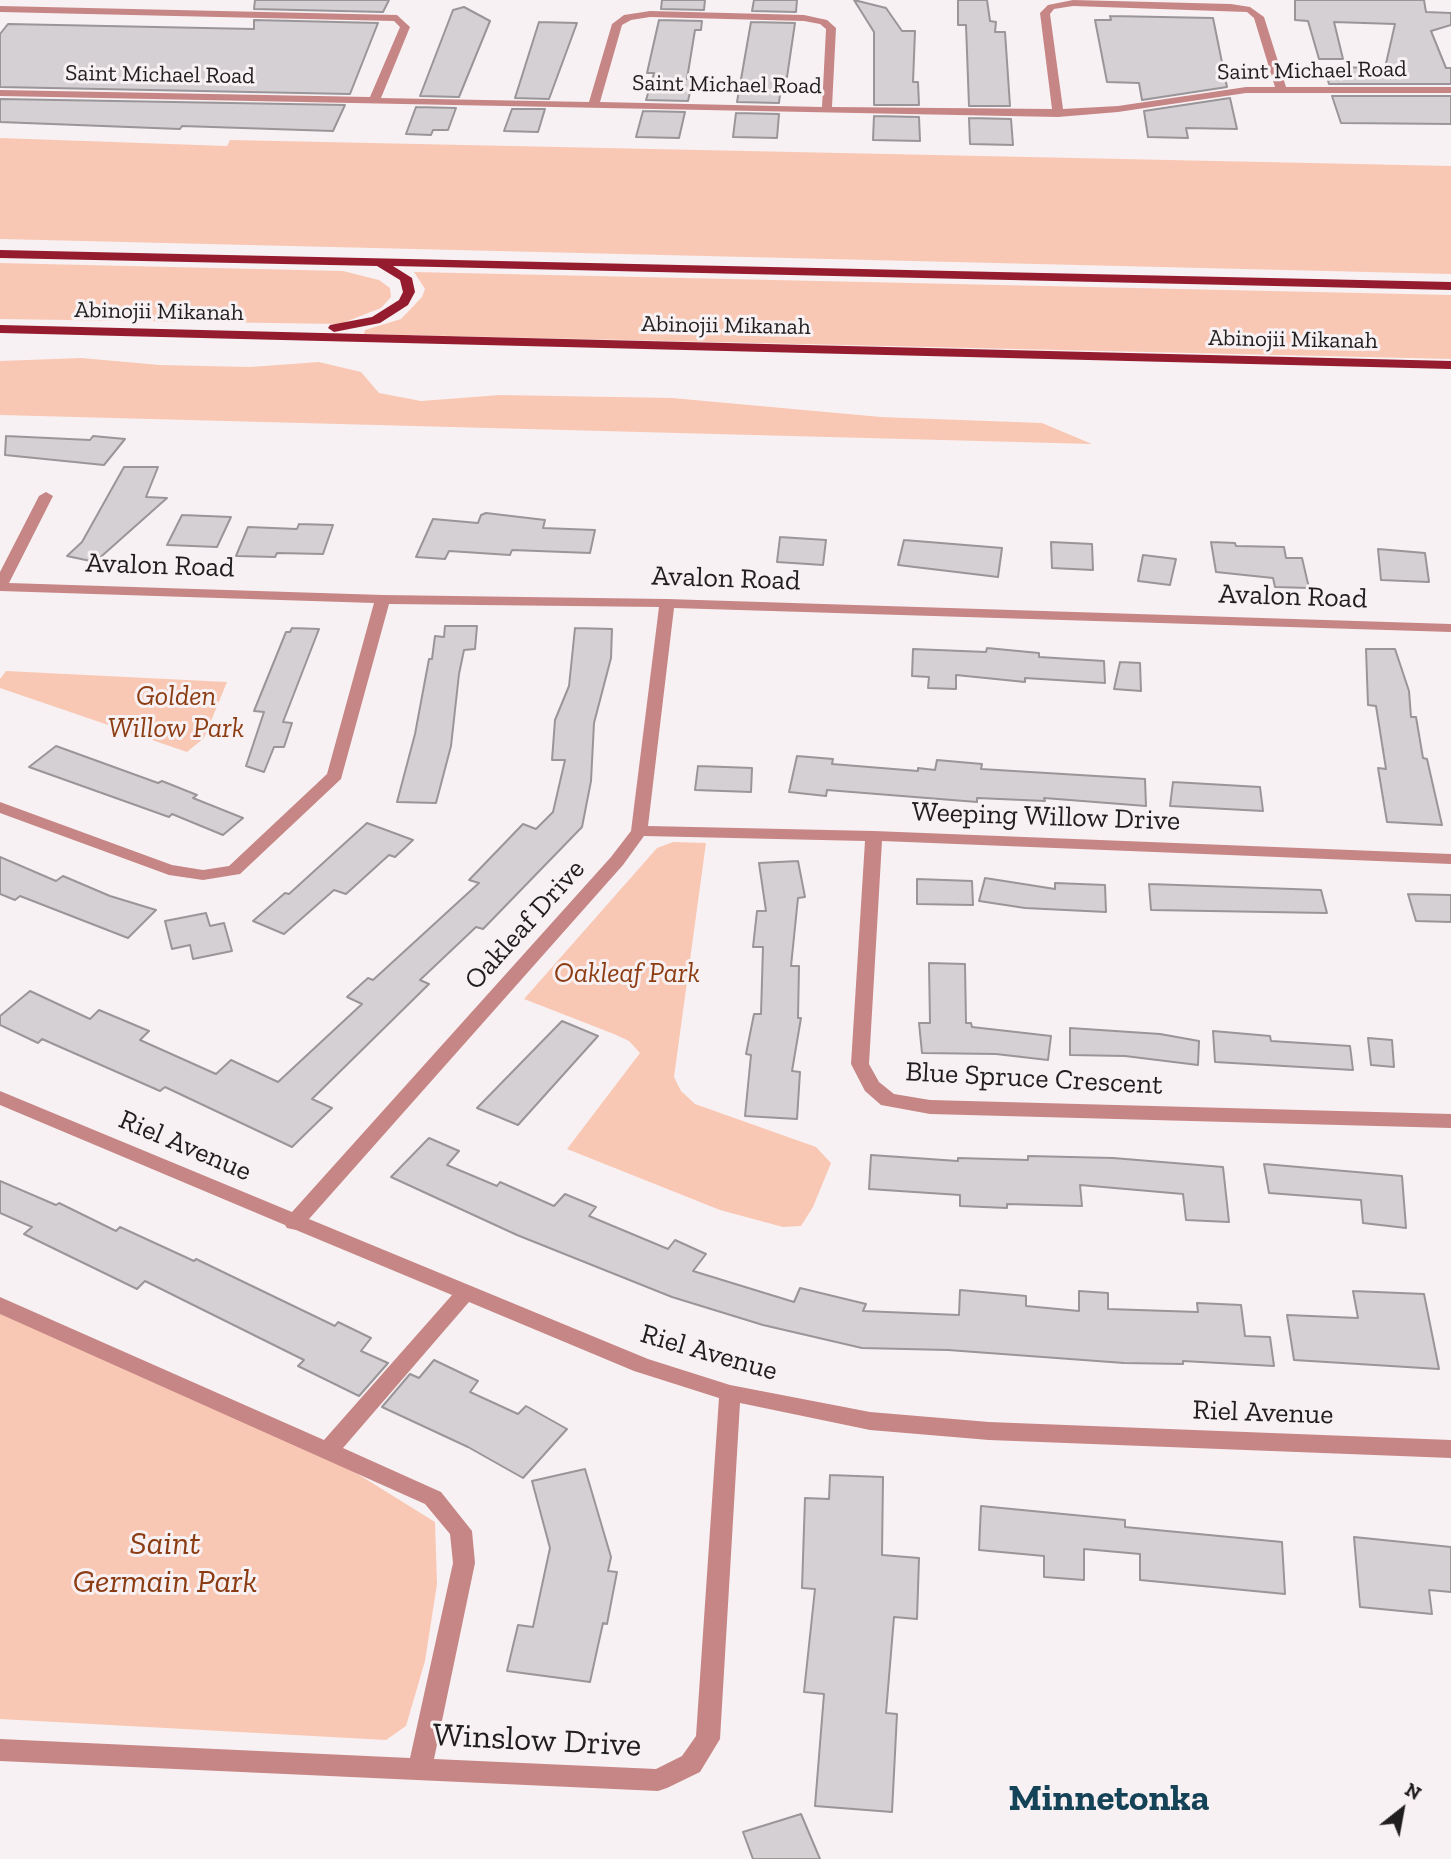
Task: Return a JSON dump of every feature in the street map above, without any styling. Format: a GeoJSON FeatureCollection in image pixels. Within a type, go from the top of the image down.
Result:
{"type":"FeatureCollection","features":[{"type":"Feature","properties":{"kind":"main road","name":"Abinojii Mikanah"},"geometry":{"type":"LineString","coordinates":[[0,254],[1451,286]]}},
{"type":"Feature","properties":{"kind":"main road"},"geometry":{"type":"LineString","coordinates":[[2,330],[355,326],[387,316],[404,302],[410,292],[406,278],[400,272],[356,262]]}},
{"type":"Feature","properties":{"kind":"main road","name":"Abinojii Mikanah"},"geometry":{"type":"LineString","coordinates":[[2,330],[1451,365]]}},
{"type":"Feature","properties":{"kind":"street"},"geometry":{"type":"LineString","coordinates":[[1058,114],[1045,13],[1051,7],[1073,3],[1231,7],[1250,10],[1259,17],[1281,88]]}},
{"type":"Feature","properties":{"kind":"street"},"geometry":{"type":"LineString","coordinates":[[0,9],[397,18],[405,27],[375,99]]}},
{"type":"Feature","properties":{"kind":"street"},"geometry":{"type":"LineString","coordinates":[[594,103],[617,24],[628,17],[650,14],[804,18],[823,22],[831,28],[827,108]]}},
{"type":"Feature","properties":{"kind":"street","name":"Saint Michael Road"},"geometry":{"type":"LineString","coordinates":[[0,93],[1058,114],[1118,109],[1227,91],[1281,88],[1451,90]]}},
{"type":"Feature","properties":{"kind":"street"},"geometry":{"type":"LineString","coordinates":[[0,587],[46,496]]}},
{"type":"Feature","properties":{"kind":"street","name":"Avalon Road"},"geometry":{"type":"LineString","coordinates":[[0,587],[383,599],[667,603],[1451,628]]}},
{"type":"Feature","properties":{"kind":"street"},"geometry":{"type":"LineString","coordinates":[[0,807],[169,870],[203,875],[234,870],[335,776],[383,599]]}},
{"type":"Feature","properties":{"kind":"street","name":"Oakleaf Drive"},"geometry":{"type":"LineString","coordinates":[[294,1223],[617,861],[639,831],[667,603]]}},
{"type":"Feature","properties":{"kind":"street","name":"Weeping Willow Drive"},"geometry":{"type":"LineString","coordinates":[[639,831],[874,836],[1451,859]]}},
{"type":"Feature","properties":{"kind":"street","name":"Blue Spruce Crescent"},"geometry":{"type":"LineString","coordinates":[[874,836],[860,1064],[872,1086],[888,1100],[930,1107],[1451,1121]]}},
{"type":"Feature","properties":{"kind":"street","name":"Riel Avenue"},"geometry":{"type":"LineString","coordinates":[[0,1098],[294,1223],[641,1365],[730,1393],[870,1421],[989,1431],[1451,1449]]}},
{"type":"Feature","properties":{"kind":"street"},"geometry":{"type":"LineString","coordinates":[[327,1452],[466,1292]]}},
{"type":"Feature","properties":{"kind":"street"},"geometry":{"type":"LineString","coordinates":[[0,1305],[433,1498],[461,1531],[464,1563],[421,1769]]}},
{"type":"Feature","properties":{"kind":"street","name":"Winslow Drive"},"geometry":{"type":"LineString","coordinates":[[0,1749],[658,1780],[691,1764],[708,1739],[730,1393]]}},
{"type":"Feature","properties":{"kind":"green space"},"geometry":{"type":"Polygon","coordinates":[[[0,138],[227,146],[230,140],[1451,166],[1451,274],[0,239],[0,138]]]}},
{"type":"Feature","properties":{"kind":"green space"},"geometry":{"type":"Polygon","coordinates":[[[0,263],[343,271],[379,280],[390,288],[391,297],[381,308],[340,324],[0,319],[0,263]]]}},
{"type":"Feature","properties":{"kind":"green space"},"geometry":{"type":"Polygon","coordinates":[[[414,272],[1451,295],[1451,359],[364,334],[365,330],[401,319],[422,297],[425,289],[414,272]]]}},
{"type":"Feature","properties":{"kind":"green space"},"geometry":{"type":"Polygon","coordinates":[[[81,358],[160,365],[250,367],[319,362],[361,372],[379,393],[421,401],[500,395],[672,398],[881,417],[1042,423],[1092,444],[0,415],[0,361],[81,358]]]}},
{"type":"Feature","properties":{"kind":"green space","name":"Golden Willow Park"},"geometry":{"type":"Polygon","coordinates":[[[6,671],[227,682],[204,738],[187,752],[0,688],[0,679],[6,671]]]}},
{"type":"Feature","properties":{"kind":"green space","name":"Oakleaf Park"},"geometry":{"type":"Polygon","coordinates":[[[673,842],[706,843],[674,1077],[681,1091],[695,1104],[816,1147],[831,1163],[813,1207],[801,1226],[783,1227],[720,1210],[567,1149],[640,1053],[629,1041],[614,1034],[524,999],[657,848],[673,842]]]}},
{"type":"Feature","properties":{"kind":"green space","name":"Saint Germain Park"},"geometry":{"type":"Polygon","coordinates":[[[0,1311],[340,1463],[435,1522],[437,1584],[425,1661],[406,1726],[386,1740],[0,1719],[0,1311]]]}},
{"type":"Feature","properties":{"kind":"building"},"geometry":{"type":"Polygon","coordinates":[[[255,0],[389,0],[383,12],[254,9],[255,0]]]}},
{"type":"Feature","properties":{"kind":"building"},"geometry":{"type":"Polygon","coordinates":[[[662,0],[705,0],[704,10],[661,9],[662,0]]]}},
{"type":"Feature","properties":{"kind":"building"},"geometry":{"type":"Polygon","coordinates":[[[754,0],[797,0],[796,12],[752,11],[754,0]]]}},
{"type":"Feature","properties":{"kind":"building"},"geometry":{"type":"Polygon","coordinates":[[[854,0],[886,8],[902,31],[915,31],[913,82],[918,82],[919,105],[874,105],[874,32],[854,0]]]}},
{"type":"Feature","properties":{"kind":"building"},"geometry":{"type":"Polygon","coordinates":[[[958,0],[987,0],[990,21],[996,22],[995,32],[1005,32],[1010,106],[969,106],[966,25],[958,25],[958,0]]]}},
{"type":"Feature","properties":{"kind":"building"},"geometry":{"type":"Polygon","coordinates":[[[1295,0],[1424,0],[1426,12],[1451,13],[1451,25],[1431,31],[1446,68],[1451,68],[1451,84],[1329,84],[1324,67],[1385,68],[1395,24],[1334,22],[1343,59],[1319,59],[1308,21],[1295,20],[1295,0]]]}},
{"type":"Feature","properties":{"kind":"building"},"geometry":{"type":"Polygon","coordinates":[[[464,7],[490,21],[459,97],[420,96],[453,10],[464,7]]]}},
{"type":"Feature","properties":{"kind":"building"},"geometry":{"type":"Polygon","coordinates":[[[1110,16],[1213,18],[1227,87],[1142,100],[1139,83],[1107,82],[1095,20],[1111,20],[1110,16]]]}},
{"type":"Feature","properties":{"kind":"building"},"geometry":{"type":"Polygon","coordinates":[[[254,20],[378,23],[350,94],[0,87],[0,34],[8,24],[254,29],[254,20]]]}},
{"type":"Feature","properties":{"kind":"building"},"geometry":{"type":"Polygon","coordinates":[[[659,20],[702,21],[701,30],[695,30],[687,79],[693,79],[688,101],[646,100],[654,73],[647,73],[659,20]]]}},
{"type":"Feature","properties":{"kind":"building"},"geometry":{"type":"Polygon","coordinates":[[[539,22],[577,23],[549,99],[515,98],[539,22]]]}},
{"type":"Feature","properties":{"kind":"building"},"geometry":{"type":"Polygon","coordinates":[[[751,22],[795,23],[787,77],[782,77],[779,103],[737,102],[751,22]]]}},
{"type":"Feature","properties":{"kind":"building"},"geometry":{"type":"Polygon","coordinates":[[[1332,96],[1451,96],[1451,124],[1341,123],[1332,96]]]}},
{"type":"Feature","properties":{"kind":"building"},"geometry":{"type":"Polygon","coordinates":[[[1230,98],[1237,129],[1186,128],[1188,138],[1148,137],[1144,111],[1230,98]]]}},
{"type":"Feature","properties":{"kind":"building"},"geometry":{"type":"Polygon","coordinates":[[[0,99],[345,105],[333,131],[182,126],[180,129],[0,122],[0,99]]]}},
{"type":"Feature","properties":{"kind":"building"},"geometry":{"type":"Polygon","coordinates":[[[416,107],[456,108],[448,130],[433,130],[431,135],[406,134],[416,107]]]}},
{"type":"Feature","properties":{"kind":"building"},"geometry":{"type":"Polygon","coordinates":[[[512,109],[545,109],[538,132],[504,131],[512,109]]]}},
{"type":"Feature","properties":{"kind":"building"},"geometry":{"type":"Polygon","coordinates":[[[643,111],[685,112],[679,138],[636,137],[643,111]]]}},
{"type":"Feature","properties":{"kind":"building"},"geometry":{"type":"Polygon","coordinates":[[[736,113],[779,114],[777,138],[733,137],[736,113]]]}},
{"type":"Feature","properties":{"kind":"building"},"geometry":{"type":"Polygon","coordinates":[[[874,116],[919,117],[920,141],[873,140],[874,116]]]}},
{"type":"Feature","properties":{"kind":"building"},"geometry":{"type":"Polygon","coordinates":[[[969,118],[1011,119],[1013,145],[970,144],[969,118]]]}},
{"type":"Feature","properties":{"kind":"building"},"geometry":{"type":"Polygon","coordinates":[[[6,436],[90,440],[93,436],[125,439],[104,465],[5,455],[6,436]]]}},
{"type":"Feature","properties":{"kind":"building"},"geometry":{"type":"Polygon","coordinates":[[[124,467],[158,467],[146,497],[167,498],[95,562],[67,556],[82,542],[124,467]]]}},
{"type":"Feature","properties":{"kind":"building"},"geometry":{"type":"Polygon","coordinates":[[[486,513],[545,520],[543,528],[595,530],[590,553],[512,550],[510,555],[449,551],[445,559],[416,557],[433,519],[478,523],[481,515],[486,513]]]}},
{"type":"Feature","properties":{"kind":"building"},"geometry":{"type":"Polygon","coordinates":[[[182,515],[231,517],[217,547],[167,545],[182,515]]]}},
{"type":"Feature","properties":{"kind":"building"},"geometry":{"type":"Polygon","coordinates":[[[299,524],[333,525],[323,554],[236,556],[248,527],[297,529],[299,524]]]}},
{"type":"Feature","properties":{"kind":"building"},"geometry":{"type":"Polygon","coordinates":[[[780,537],[826,540],[823,565],[777,562],[780,537]]]}},
{"type":"Feature","properties":{"kind":"building"},"geometry":{"type":"Polygon","coordinates":[[[904,540],[1002,548],[998,577],[898,565],[904,540]]]}},
{"type":"Feature","properties":{"kind":"building"},"geometry":{"type":"Polygon","coordinates":[[[1051,542],[1092,544],[1093,570],[1052,568],[1051,542]]]}},
{"type":"Feature","properties":{"kind":"building"},"geometry":{"type":"Polygon","coordinates":[[[1211,542],[1235,543],[1236,546],[1284,547],[1286,558],[1302,558],[1309,588],[1275,587],[1273,578],[1216,572],[1211,542]]]}},
{"type":"Feature","properties":{"kind":"building"},"geometry":{"type":"Polygon","coordinates":[[[1378,549],[1425,553],[1429,582],[1381,580],[1378,549]]]}},
{"type":"Feature","properties":{"kind":"building"},"geometry":{"type":"Polygon","coordinates":[[[1143,555],[1176,559],[1170,585],[1138,581],[1143,555]]]}},
{"type":"Feature","properties":{"kind":"building"},"geometry":{"type":"Polygon","coordinates":[[[445,626],[477,626],[475,649],[464,650],[451,746],[436,803],[397,802],[415,734],[435,636],[444,637],[445,626]]]}},
{"type":"Feature","properties":{"kind":"building"},"geometry":{"type":"Polygon","coordinates":[[[292,628],[319,629],[283,722],[292,723],[284,747],[274,747],[264,772],[246,766],[264,712],[254,711],[286,632],[290,632],[292,628]]]}},
{"type":"Feature","properties":{"kind":"building"},"geometry":{"type":"Polygon","coordinates":[[[575,628],[612,629],[611,658],[594,723],[591,781],[582,827],[483,929],[476,927],[420,980],[429,984],[312,1099],[332,1108],[292,1147],[165,1087],[160,1091],[42,1039],[38,1043],[0,1025],[0,1016],[30,991],[90,1019],[99,1010],[149,1031],[140,1040],[216,1074],[231,1060],[278,1082],[362,1004],[347,997],[368,978],[373,980],[479,883],[469,880],[523,824],[536,829],[553,812],[565,760],[552,760],[555,720],[569,686],[575,628]]]}},
{"type":"Feature","properties":{"kind":"building"},"geometry":{"type":"Polygon","coordinates":[[[987,648],[1039,653],[1039,657],[1104,661],[1105,683],[1025,678],[1025,682],[956,675],[956,689],[928,688],[929,677],[912,676],[913,649],[986,652],[987,648]]]}},
{"type":"Feature","properties":{"kind":"building"},"geometry":{"type":"Polygon","coordinates":[[[1366,649],[1395,649],[1409,691],[1411,717],[1416,717],[1423,758],[1427,759],[1442,825],[1387,822],[1378,768],[1386,769],[1376,706],[1368,705],[1366,649]]]}},
{"type":"Feature","properties":{"kind":"building"},"geometry":{"type":"Polygon","coordinates":[[[1120,662],[1140,663],[1141,691],[1114,689],[1120,662]]]}},
{"type":"Feature","properties":{"kind":"building"},"geometry":{"type":"Polygon","coordinates":[[[56,746],[158,783],[162,781],[197,795],[193,798],[243,818],[223,835],[172,814],[169,817],[29,767],[56,746]]]}},
{"type":"Feature","properties":{"kind":"building"},"geometry":{"type":"Polygon","coordinates":[[[797,756],[833,759],[832,764],[918,771],[918,768],[935,770],[937,760],[982,764],[981,769],[1145,779],[1146,806],[1044,798],[1045,801],[977,798],[977,802],[827,790],[826,796],[789,792],[797,756]]]}},
{"type":"Feature","properties":{"kind":"building"},"geometry":{"type":"Polygon","coordinates":[[[698,766],[752,768],[751,792],[695,790],[698,766]]]}},
{"type":"Feature","properties":{"kind":"building"},"geometry":{"type":"Polygon","coordinates":[[[1173,782],[1260,787],[1263,811],[1170,806],[1173,782]]]}},
{"type":"Feature","properties":{"kind":"building"},"geometry":{"type":"Polygon","coordinates":[[[367,823],[413,840],[395,857],[389,855],[346,894],[334,890],[284,934],[253,921],[285,893],[289,894],[367,823]]]}},
{"type":"Feature","properties":{"kind":"building"},"geometry":{"type":"Polygon","coordinates":[[[0,857],[56,881],[63,876],[110,896],[156,910],[128,938],[20,896],[15,900],[0,894],[0,857]]]}},
{"type":"Feature","properties":{"kind":"building"},"geometry":{"type":"Polygon","coordinates":[[[798,861],[805,897],[798,898],[791,966],[799,966],[798,1018],[801,1018],[792,1071],[800,1072],[797,1119],[745,1116],[751,1055],[746,1054],[754,1014],[761,1014],[763,947],[753,947],[757,911],[766,911],[759,863],[798,861]]]}},
{"type":"Feature","properties":{"kind":"building"},"geometry":{"type":"Polygon","coordinates":[[[985,878],[1055,889],[1055,883],[1105,885],[1106,912],[1025,908],[979,901],[985,878]]]}},
{"type":"Feature","properties":{"kind":"building"},"geometry":{"type":"Polygon","coordinates":[[[917,879],[972,881],[973,905],[917,904],[917,879]]]}},
{"type":"Feature","properties":{"kind":"building"},"geometry":{"type":"Polygon","coordinates":[[[1149,884],[1321,890],[1327,913],[1151,910],[1149,884]]]}},
{"type":"Feature","properties":{"kind":"building"},"geometry":{"type":"Polygon","coordinates":[[[1408,894],[1451,895],[1451,922],[1416,921],[1408,894]]]}},
{"type":"Feature","properties":{"kind":"building"},"geometry":{"type":"Polygon","coordinates":[[[206,913],[210,926],[224,923],[232,951],[193,959],[190,945],[172,949],[165,921],[206,913]]]}},
{"type":"Feature","properties":{"kind":"building"},"geometry":{"type":"Polygon","coordinates":[[[929,963],[965,964],[966,1023],[971,1023],[972,1027],[1051,1036],[1048,1060],[996,1054],[922,1053],[919,1023],[930,1023],[929,963]]]}},
{"type":"Feature","properties":{"kind":"building"},"geometry":{"type":"Polygon","coordinates":[[[562,1021],[598,1036],[518,1125],[477,1108],[562,1021]]]}},
{"type":"Feature","properties":{"kind":"building"},"geometry":{"type":"Polygon","coordinates":[[[1070,1028],[1160,1034],[1199,1041],[1198,1065],[1125,1056],[1070,1055],[1070,1028]]]}},
{"type":"Feature","properties":{"kind":"building"},"geometry":{"type":"Polygon","coordinates":[[[1213,1031],[1270,1036],[1271,1041],[1350,1046],[1353,1070],[1215,1062],[1213,1031]]]}},
{"type":"Feature","properties":{"kind":"building"},"geometry":{"type":"Polygon","coordinates":[[[1368,1038],[1392,1040],[1394,1067],[1371,1065],[1368,1038]]]}},
{"type":"Feature","properties":{"kind":"building"},"geometry":{"type":"Polygon","coordinates":[[[429,1138],[459,1151],[447,1165],[497,1186],[500,1182],[554,1206],[565,1194],[596,1207],[589,1216],[668,1249],[675,1240],[706,1254],[693,1271],[794,1302],[800,1288],[866,1304],[863,1311],[959,1315],[960,1290],[1026,1296],[1026,1306],[1079,1311],[1079,1291],[1108,1293],[1108,1309],[1198,1312],[1197,1303],[1241,1305],[1245,1336],[1270,1337],[1274,1366],[1183,1361],[1183,1364],[1124,1363],[948,1350],[862,1348],[763,1325],[672,1297],[517,1235],[391,1177],[429,1138]]]}},
{"type":"Feature","properties":{"kind":"building"},"geometry":{"type":"Polygon","coordinates":[[[871,1155],[958,1161],[958,1158],[1028,1160],[1028,1156],[1113,1158],[1223,1167],[1229,1222],[1186,1220],[1183,1194],[1080,1185],[1082,1206],[1007,1204],[1007,1208],[960,1206],[960,1195],[869,1189],[871,1155]]]}},
{"type":"Feature","properties":{"kind":"building"},"geometry":{"type":"Polygon","coordinates":[[[1264,1164],[1402,1176],[1406,1228],[1363,1223],[1361,1200],[1269,1193],[1264,1164]]]}},
{"type":"Feature","properties":{"kind":"building"},"geometry":{"type":"Polygon","coordinates":[[[0,1181],[56,1205],[59,1203],[116,1231],[120,1227],[194,1261],[196,1259],[335,1326],[338,1322],[371,1338],[361,1351],[388,1363],[359,1396],[298,1366],[304,1360],[145,1281],[137,1289],[24,1234],[32,1227],[0,1213],[0,1181]]]}},
{"type":"Feature","properties":{"kind":"building"},"geometry":{"type":"Polygon","coordinates":[[[1353,1291],[1424,1294],[1439,1369],[1294,1360],[1287,1315],[1358,1318],[1353,1291]]]}},
{"type":"Feature","properties":{"kind":"building"},"geometry":{"type":"Polygon","coordinates":[[[434,1360],[478,1381],[470,1392],[518,1414],[526,1406],[567,1429],[523,1478],[468,1447],[382,1407],[410,1374],[419,1378],[434,1360]]]}},
{"type":"Feature","properties":{"kind":"building"},"geometry":{"type":"Polygon","coordinates":[[[585,1469],[611,1557],[608,1571],[617,1572],[607,1624],[603,1623],[590,1682],[507,1671],[518,1625],[533,1627],[550,1548],[532,1481],[585,1469]]]}},
{"type":"Feature","properties":{"kind":"building"},"geometry":{"type":"Polygon","coordinates":[[[830,1475],[883,1477],[882,1555],[919,1558],[917,1619],[894,1617],[886,1713],[897,1714],[892,1812],[815,1806],[824,1694],[804,1692],[815,1589],[802,1588],[805,1498],[829,1499],[830,1475]]]}},
{"type":"Feature","properties":{"kind":"building"},"geometry":{"type":"Polygon","coordinates":[[[981,1506],[1125,1520],[1125,1527],[1282,1542],[1285,1594],[1140,1580],[1140,1554],[1084,1549],[1084,1580],[1044,1577],[1044,1556],[979,1550],[981,1506]]]}},
{"type":"Feature","properties":{"kind":"building"},"geometry":{"type":"Polygon","coordinates":[[[1354,1537],[1451,1547],[1451,1592],[1429,1590],[1432,1614],[1360,1607],[1354,1537]]]}},
{"type":"Feature","properties":{"kind":"building"},"geometry":{"type":"Polygon","coordinates":[[[801,1814],[820,1859],[753,1859],[743,1832],[801,1814]]]}},
{"type":"Feature","properties":{"kind":"district","name":"Minnetonka"},"geometry":{"type":"Point","coordinates":[1109,1799]}}]}
